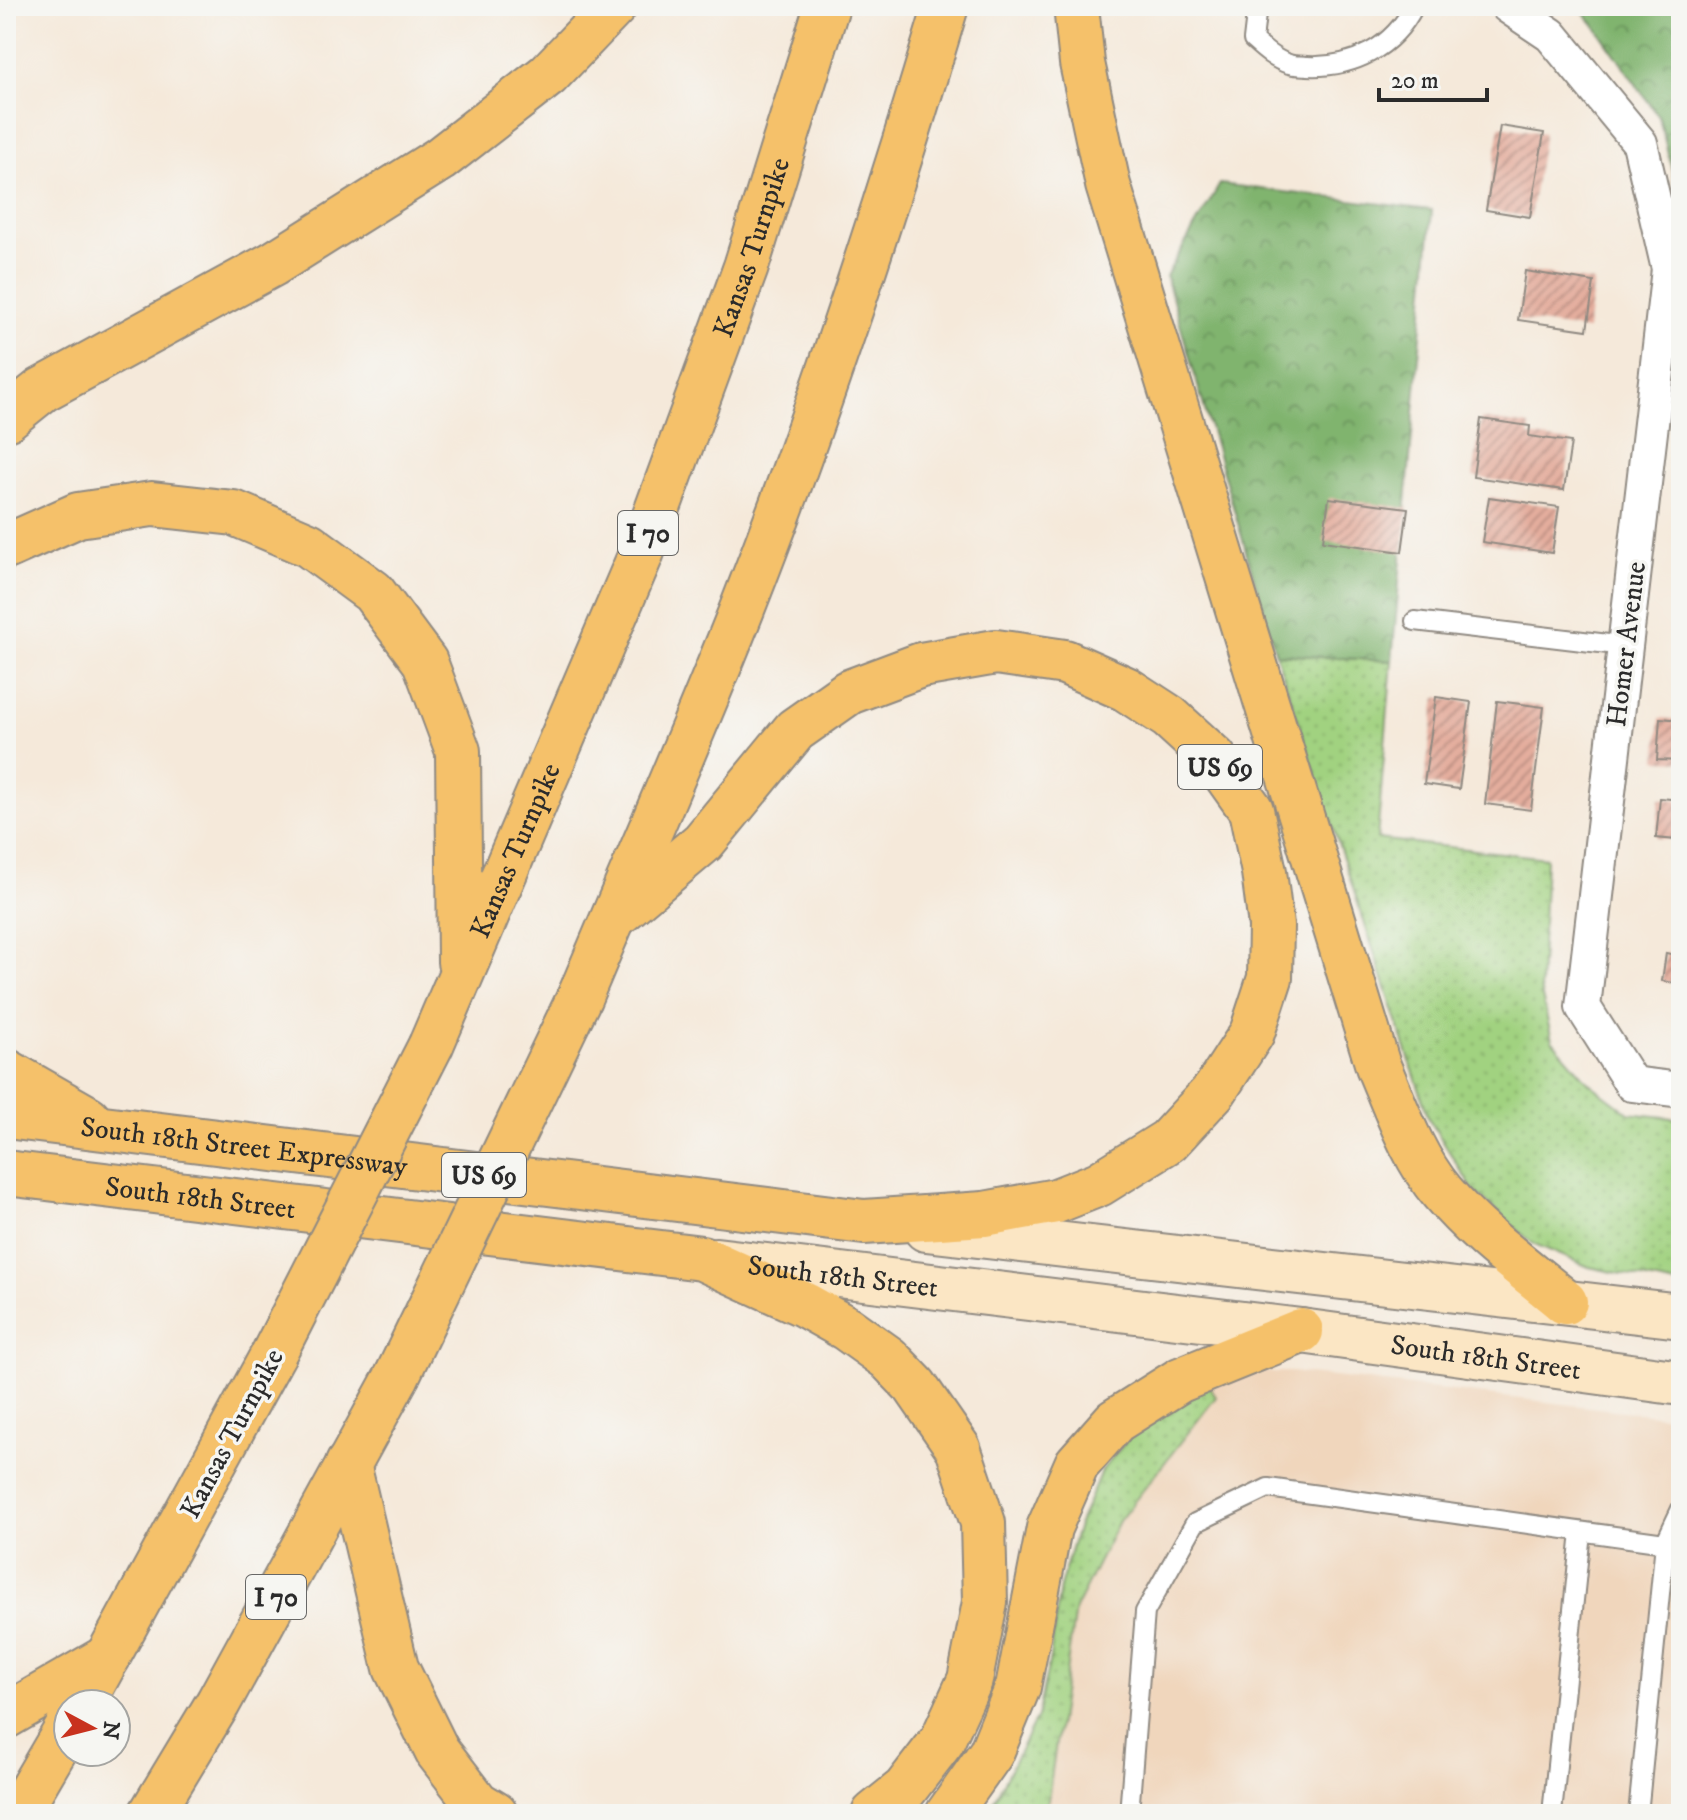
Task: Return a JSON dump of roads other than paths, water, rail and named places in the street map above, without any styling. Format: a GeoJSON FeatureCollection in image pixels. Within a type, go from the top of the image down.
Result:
{"type":"FeatureCollection","features":[{"type":"Feature","properties":{"kind":"highway"},"geometry":{"type":"LineString","coordinates":[[6,419],[42,390],[273,264],[440,159],[548,75],[614,6]]}},
{"type":"Feature","properties":{"kind":"highway","name":"Kansas Turnpike"},"geometry":{"type":"LineString","coordinates":[[110,1656],[274,1353],[431,1045],[641,554],[746,267],[827,6]]}},
{"type":"Feature","properties":{"kind":"highway","name":"I 70"},"geometry":{"type":"LineString","coordinates":[[151,1814],[218,1703],[397,1376],[580,996],[740,615],[896,176],[946,6]]}},
{"type":"Feature","properties":{"kind":"highway"},"geometry":{"type":"LineString","coordinates":[[1076,6],[1082,63],[1108,185],[1378,1066],[1411,1143],[1441,1191],[1491,1241],[1565,1302]]}},
{"type":"Feature","properties":{"kind":"highway"},"geometry":{"type":"LineString","coordinates":[[6,547],[78,515],[152,504],[234,513],[309,545],[373,592],[425,662],[458,751],[461,974]]}},
{"type":"Feature","properties":{"kind":"highway","name":"US 69"},"geometry":{"type":"LineString","coordinates":[[614,917],[703,842],[795,730],[849,692],[921,665],[996,652],[1065,662],[1126,689],[1169,717],[1214,758],[1251,810],[1271,926],[1270,978],[1252,1033],[1215,1090],[1168,1141],[1099,1184],[1056,1201],[984,1214],[864,1222]]}},
{"type":"Feature","properties":{"kind":"highway"},"geometry":{"type":"LineString","coordinates":[[6,1071],[104,1128]]}},
{"type":"Feature","properties":{"kind":"highway","name":"South 18th Street Expressway"},"geometry":{"type":"LineString","coordinates":[[6,1116],[864,1222]]}},
{"type":"Feature","properties":{"kind":"highway","name":"South 18th Street"},"geometry":{"type":"LineString","coordinates":[[6,1173],[702,1258]]}},
{"type":"Feature","properties":{"kind":"highway"},"geometry":{"type":"LineString","coordinates":[[702,1258],[805,1305],[846,1328],[888,1358],[915,1386],[958,1448],[983,1523],[985,1602],[970,1680],[942,1741],[905,1789],[874,1814]]}},
{"type":"Feature","properties":{"kind":"highway"},"geometry":{"type":"LineString","coordinates":[[948,1814],[991,1753],[1018,1687],[1049,1528],[1077,1464],[1115,1421],[1180,1380],[1301,1331]]}},
{"type":"Feature","properties":{"kind":"highway"},"geometry":{"type":"LineString","coordinates":[[348,1464],[396,1668],[437,1751],[477,1803],[495,1814]]}},
{"type":"Feature","properties":{"kind":"highway"},"geometry":{"type":"LineString","coordinates":[[6,1716],[110,1656]]}},
{"type":"Feature","properties":{"kind":"highway","name":"I 70"},"geometry":{"type":"LineString","coordinates":[[91,1688],[110,1656]]}},
{"type":"Feature","properties":{"kind":"highway"},"geometry":{"type":"LineString","coordinates":[[17,1814],[52,1754]]}},
{"type":"Feature","properties":{"kind":"main road","name":"South 18th Street"},"geometry":{"type":"LineString","coordinates":[[864,1222],[1681,1316]]}},
{"type":"Feature","properties":{"kind":"main road","name":"South 18th Street"},"geometry":{"type":"LineString","coordinates":[[702,1258],[1301,1331],[1681,1383]]}},
{"type":"Feature","properties":{"kind":"street","name":"Homer Avenue"},"geometry":{"type":"LineString","coordinates":[[1508,6],[1551,35],[1640,143],[1669,269],[1583,1007],[1632,1084],[1681,1090]]}},
{"type":"Feature","properties":{"kind":"lane"},"geometry":{"type":"LineString","coordinates":[[1257,6],[1253,40],[1270,55],[1290,65],[1320,66],[1349,63],[1381,47],[1406,22],[1414,6]]}},
{"type":"Feature","properties":{"kind":"lane"},"geometry":{"type":"LineString","coordinates":[[1415,621],[1625,646]]}},
{"type":"Feature","properties":{"kind":"lane"},"geometry":{"type":"LineString","coordinates":[[1129,1814],[1145,1612],[1195,1523],[1268,1488],[1665,1543]]}},
{"type":"Feature","properties":{"kind":"lane"},"geometry":{"type":"LineString","coordinates":[[1638,1814],[1665,1543],[1681,1509]]}},
{"type":"Feature","properties":{"kind":"lane"},"geometry":{"type":"LineString","coordinates":[[1552,1814],[1581,1532]]}}]}
